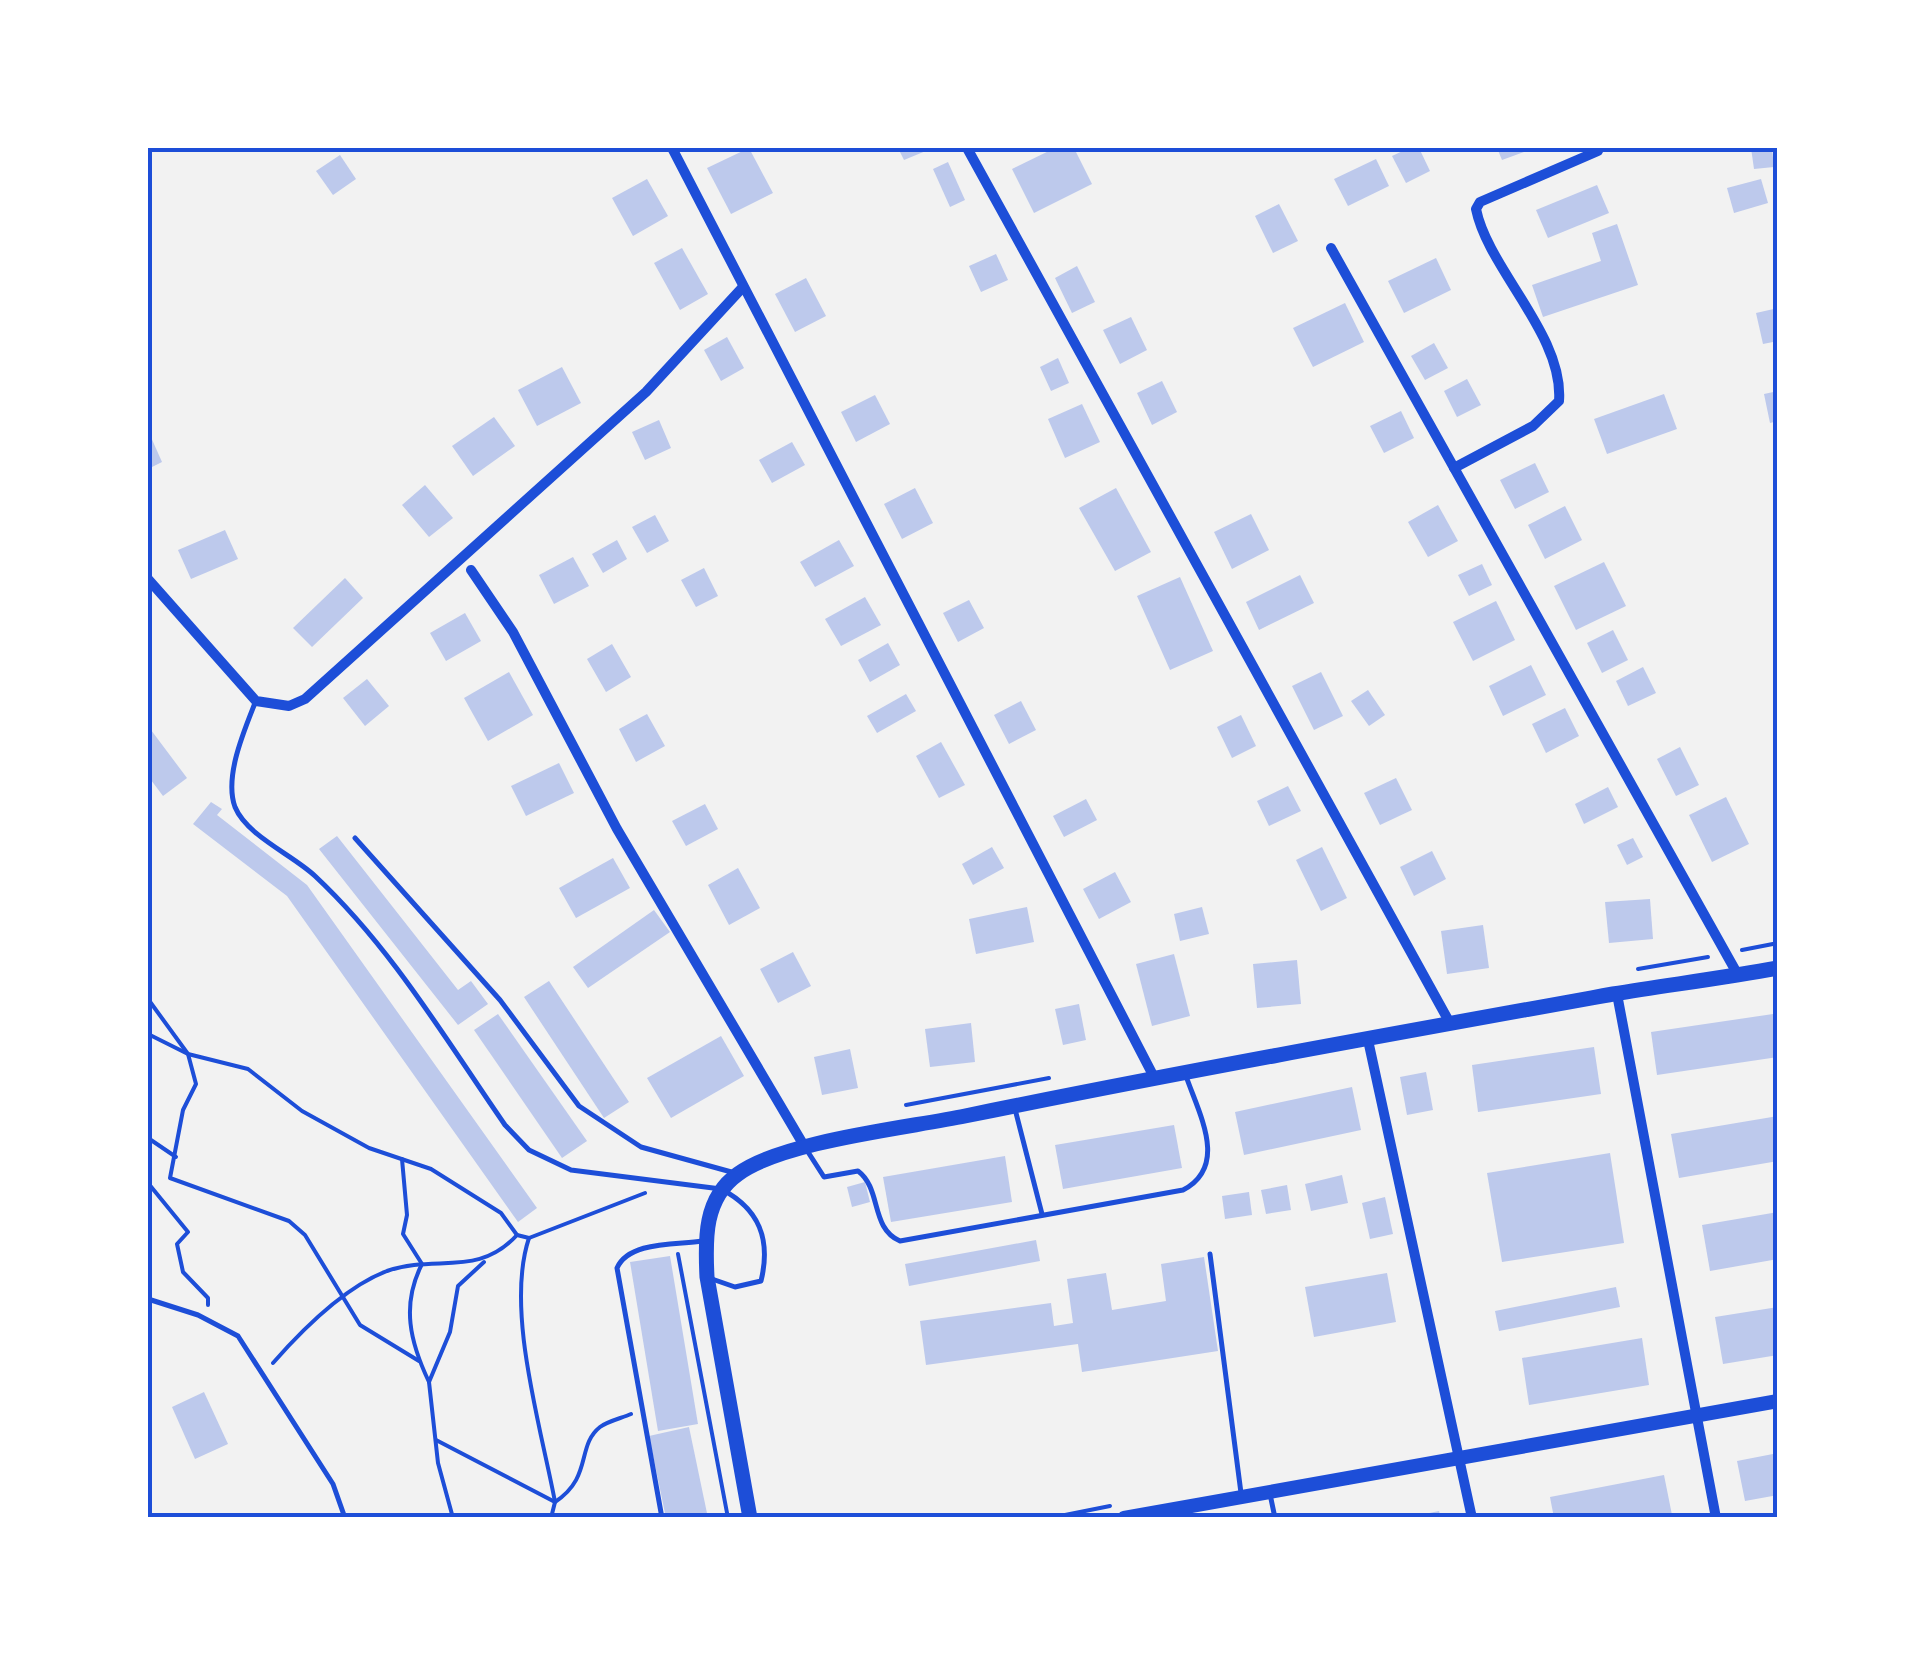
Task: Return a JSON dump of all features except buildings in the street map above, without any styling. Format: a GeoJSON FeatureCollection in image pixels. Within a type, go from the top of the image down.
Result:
{"type":"FeatureCollection","features":[{"type":"Feature","properties":{"kind":"main road"},"geometry":{"type":"LineString","coordinates":[[750,1518],[706,1277],[704,1240],[710,1211],[722,1189],[738,1174],[764,1160],[1185,1073],[1778,968]]}},
{"type":"Feature","properties":{"kind":"street"},"geometry":{"type":"LineString","coordinates":[[672,148],[1155,1079]]}},
{"type":"Feature","properties":{"kind":"street"},"geometry":{"type":"LineString","coordinates":[[967,148],[1450,1025]]}},
{"type":"Feature","properties":{"kind":"street"},"geometry":{"type":"LineString","coordinates":[[1454,468],[1533,426],[1559,402],[1560,384],[1536,324],[1476,209],[1480,202],[1598,152]]}},
{"type":"Feature","properties":{"kind":"street"},"geometry":{"type":"LineString","coordinates":[[1331,248],[1738,975]]}},
{"type":"Feature","properties":{"kind":"street"},"geometry":{"type":"LineString","coordinates":[[148,579],[256,701],[289,706],[305,699],[646,392],[742,288]]}},
{"type":"Feature","properties":{"kind":"street"},"geometry":{"type":"LineString","coordinates":[[471,570],[513,632],[618,829],[806,1149]]}},
{"type":"Feature","properties":{"kind":"street"},"geometry":{"type":"LineString","coordinates":[[1617,994],[1716,1518]]}},
{"type":"Feature","properties":{"kind":"street"},"geometry":{"type":"LineString","coordinates":[[1368,1040],[1472,1518]]}},
{"type":"Feature","properties":{"kind":"street"},"geometry":{"type":"LineString","coordinates":[[1124,1518],[1778,1401]]}},
{"type":"Feature","properties":{"kind":"lane"},"geometry":{"type":"LineString","coordinates":[[256,701],[233,780],[233,796],[242,819],[314,875],[378,942],[505,1125],[529,1150],[571,1170],[722,1189],[740,1198],[758,1219],[768,1252],[761,1281],[735,1287],[706,1277]]}},
{"type":"Feature","properties":{"kind":"lane"},"geometry":{"type":"LineString","coordinates":[[354,838],[500,1000],[579,1106],[641,1147],[738,1174]]}},
{"type":"Feature","properties":{"kind":"lane"},"geometry":{"type":"LineString","coordinates":[[806,1149],[824,1177],[858,1171],[868,1179],[883,1228],[900,1241],[1183,1190],[1199,1182],[1207,1170],[1208,1140],[1185,1073]]}},
{"type":"Feature","properties":{"kind":"lane"},"geometry":{"type":"LineString","coordinates":[[1015,1106],[1042,1214]]}},
{"type":"Feature","properties":{"kind":"lane"},"geometry":{"type":"LineString","coordinates":[[662,1518],[616,1268],[628,1252],[704,1240]]}},
{"type":"Feature","properties":{"kind":"lane"},"geometry":{"type":"LineString","coordinates":[[1210,1254],[1242,1496]]}},
{"type":"Feature","properties":{"kind":"lane"},"geometry":{"type":"LineString","coordinates":[[148,1298],[238,1336],[333,1484],[346,1518]]}},
{"type":"Feature","properties":{"kind":"lane"},"geometry":{"type":"LineString","coordinates":[[1270,1492],[1275,1518]]}},
{"type":"Feature","properties":{"kind":"path"},"geometry":{"type":"LineString","coordinates":[[148,999],[188,1054],[196,1084],[183,1110],[170,1178],[266,1210],[297,1228],[360,1324],[419,1361]]}},
{"type":"Feature","properties":{"kind":"path"},"geometry":{"type":"LineString","coordinates":[[148,1034],[188,1054],[248,1069],[302,1111],[369,1148],[432,1169],[501,1213],[517,1235],[529,1238],[668,1184]]}},
{"type":"Feature","properties":{"kind":"path"},"geometry":{"type":"LineString","coordinates":[[148,1138],[176,1157]]}},
{"type":"Feature","properties":{"kind":"path"},"geometry":{"type":"LineString","coordinates":[[402,1159],[407,1216],[403,1234],[422,1264]]}},
{"type":"Feature","properties":{"kind":"path"},"geometry":{"type":"LineString","coordinates":[[148,1184],[188,1232],[177,1244],[183,1272],[208,1298],[207,1320]]}},
{"type":"Feature","properties":{"kind":"path"},"geometry":{"type":"LineString","coordinates":[[429,1382],[450,1332],[458,1286],[517,1235]]}},
{"type":"Feature","properties":{"kind":"path"},"geometry":{"type":"LineString","coordinates":[[529,1238],[521,1263],[519,1317],[556,1502],[550,1518]]}},
{"type":"Feature","properties":{"kind":"path"},"geometry":{"type":"LineString","coordinates":[[676,1244],[728,1518]]}},
{"type":"Feature","properties":{"kind":"path"},"geometry":{"type":"LineString","coordinates":[[263,1375],[313,1317],[384,1272],[422,1264],[484,1262]]}},
{"type":"Feature","properties":{"kind":"path"},"geometry":{"type":"LineString","coordinates":[[422,1264],[409,1300],[409,1324],[429,1382],[436,1440],[453,1518]]}},
{"type":"Feature","properties":{"kind":"path"},"geometry":{"type":"LineString","coordinates":[[556,1502],[573,1490],[584,1468],[586,1448],[599,1428],[641,1410]]}},
{"type":"Feature","properties":{"kind":"path"},"geometry":{"type":"LineString","coordinates":[[436,1440],[556,1502]]}}]}
